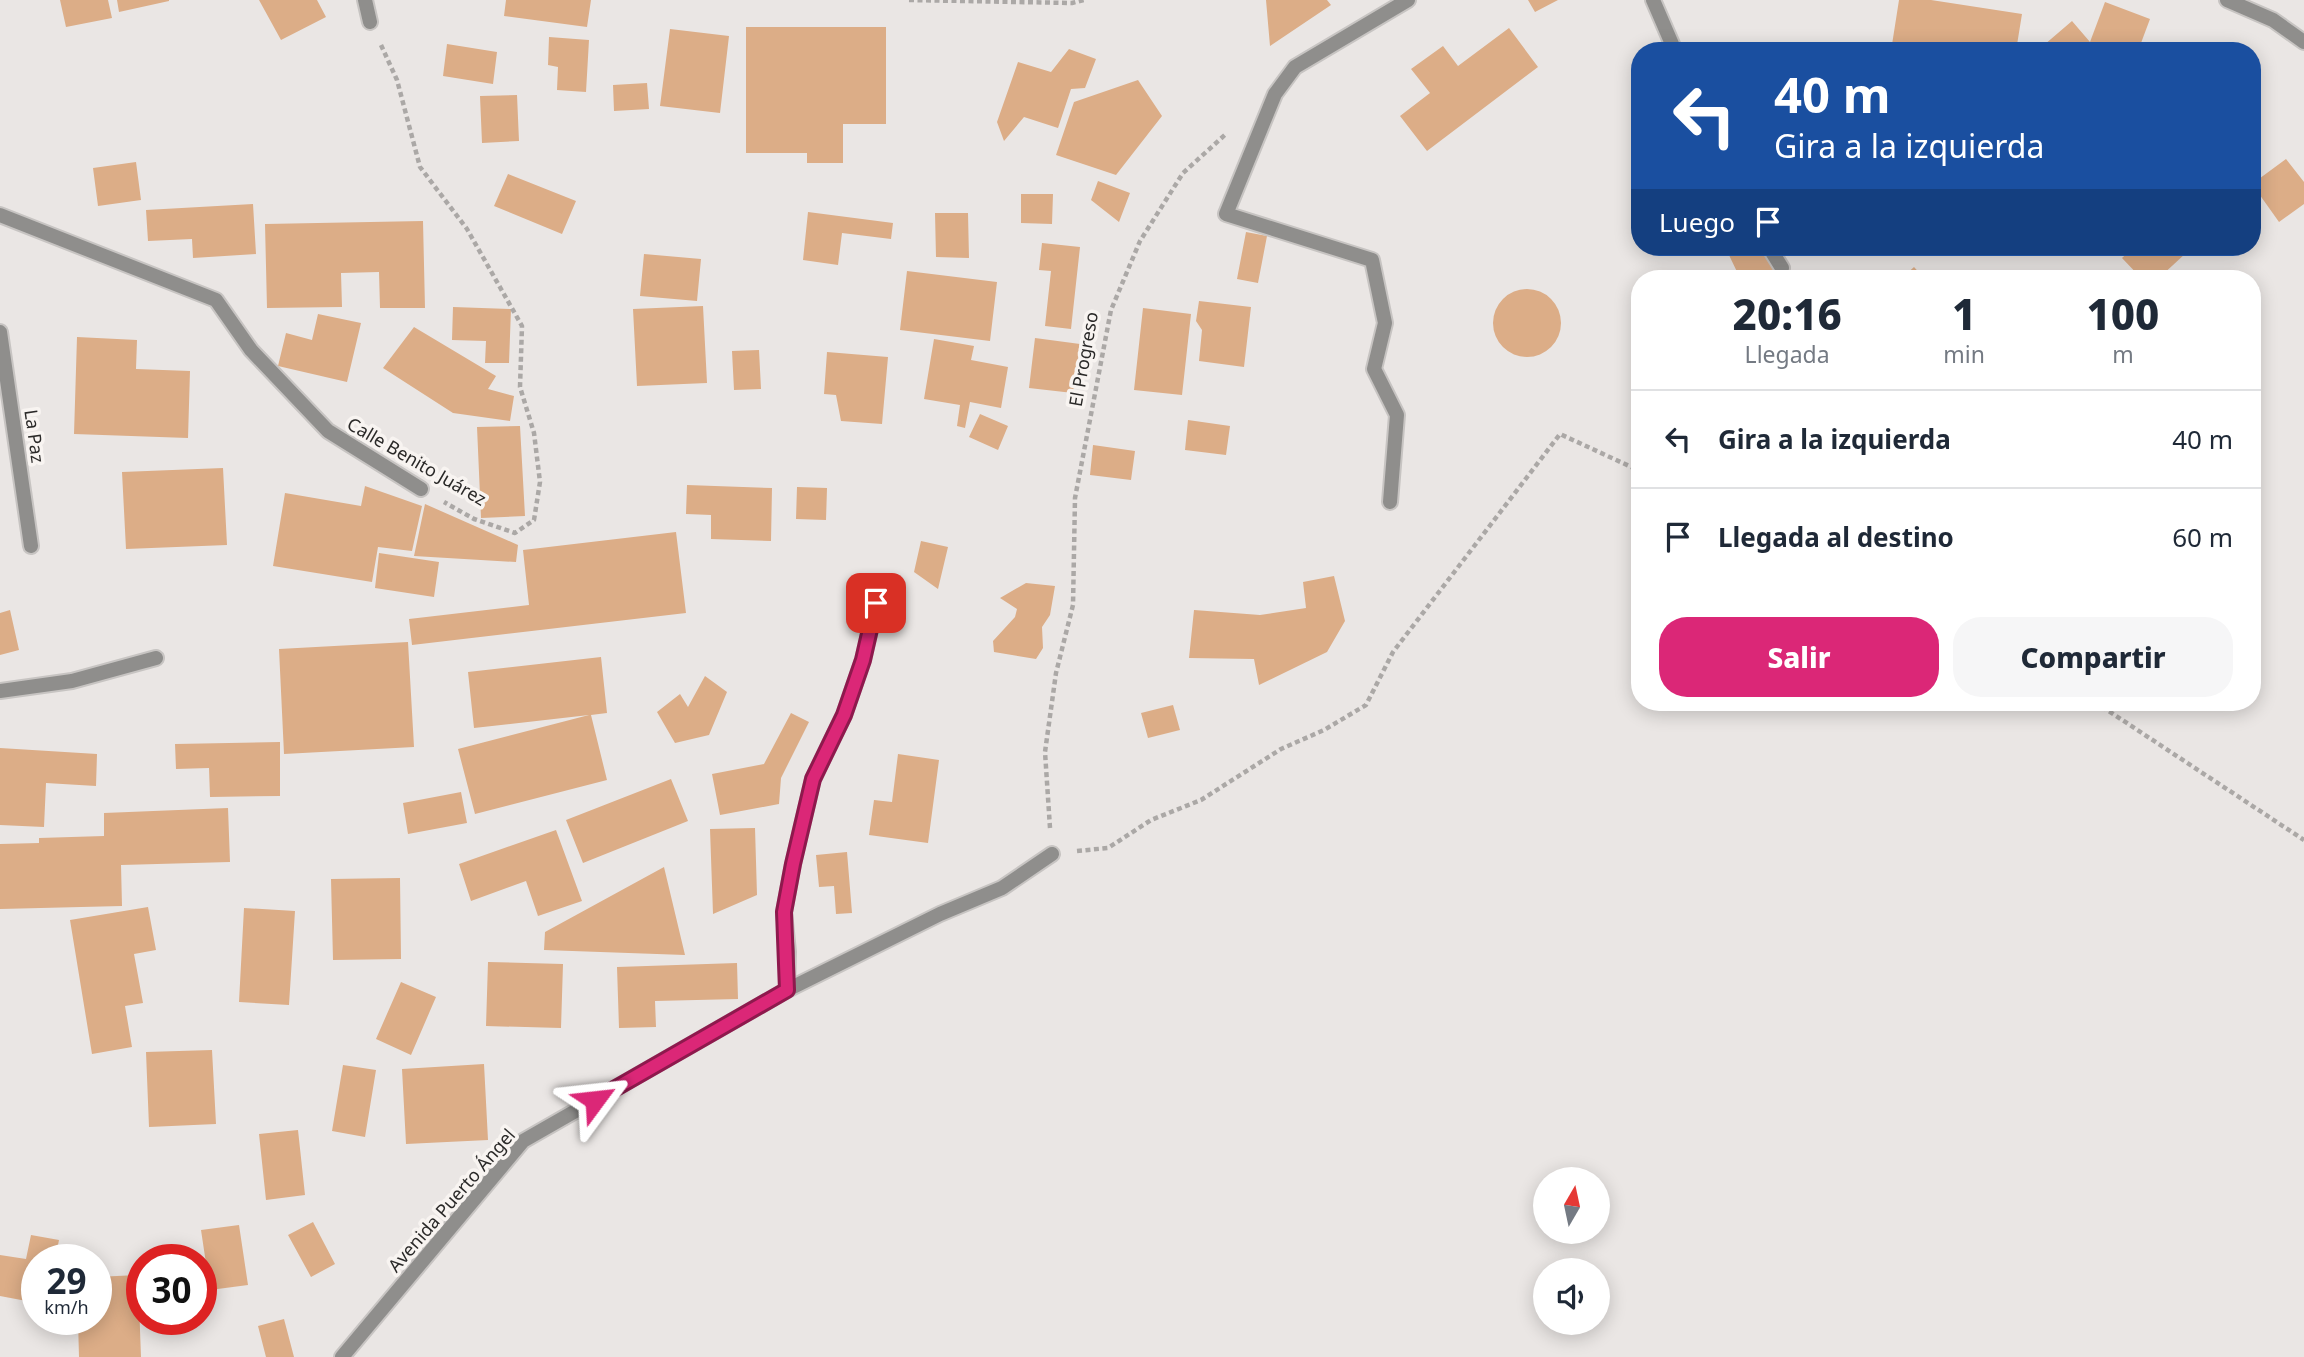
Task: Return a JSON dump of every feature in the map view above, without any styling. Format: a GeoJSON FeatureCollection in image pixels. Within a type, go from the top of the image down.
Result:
{"type":"FeatureCollection","features":[{"type":"Feature","properties":{"kind":"street"},"geometry":{"type":"LineString","coordinates":[[365,0],[370,22]]}},
{"type":"Feature","properties":{"kind":"street"},"geometry":{"type":"LineString","coordinates":[[1390,502],[1397,415],[1374,369],[1385,323],[1371,260],[1226,214],[1275,94],[1295,67],[1408,0]]}},
{"type":"Feature","properties":{"kind":"street"},"geometry":{"type":"LineString","coordinates":[[1654,0],[1671,42]]}},
{"type":"Feature","properties":{"kind":"street"},"geometry":{"type":"LineString","coordinates":[[2227,0],[2273,20],[2304,42]]}},
{"type":"Feature","properties":{"kind":"street","name":"Calle Benito Juárez"},"geometry":{"type":"LineString","coordinates":[[0,215],[216,300],[251,350],[328,431],[421,489]]}},
{"type":"Feature","properties":{"kind":"street"},"geometry":{"type":"LineString","coordinates":[[1775,256],[1782,268]]}},
{"type":"Feature","properties":{"kind":"street","name":"La Paz"},"geometry":{"type":"LineString","coordinates":[[0,332],[31,546]]}},
{"type":"Feature","properties":{"kind":"street"},"geometry":{"type":"LineString","coordinates":[[787,990],[784,912],[793,864],[813,779],[844,715],[863,660],[876,603]]}},
{"type":"Feature","properties":{"kind":"street"},"geometry":{"type":"LineString","coordinates":[[0,691],[72,681],[156,658]]}},
{"type":"Feature","properties":{"kind":"street","name":"Avenida Puerto Ángel"},"geometry":{"type":"LineString","coordinates":[[342,1357],[523,1141],[787,990],[940,914],[1002,888],[1052,854]]}},
{"type":"Feature","properties":{"kind":"path"},"geometry":{"type":"LineString","coordinates":[[909,0],[1072,3],[1084,0]]}},
{"type":"Feature","properties":{"kind":"path","name":"Calle Benito Juárez"},"geometry":{"type":"LineString","coordinates":[[370,22],[397,80],[420,167],[467,229],[522,326],[520,387],[534,433],[540,482],[534,520],[515,533],[474,519],[421,489]]}},
{"type":"Feature","properties":{"kind":"path","name":"El Progreso"},"geometry":{"type":"LineString","coordinates":[[1052,854],[1045,752],[1056,673],[1073,605],[1075,498],[1111,310],[1140,241],[1183,173],[1225,134],[1272,105]]}},
{"type":"Feature","properties":{"kind":"path"},"geometry":{"type":"LineString","coordinates":[[1052,854],[1108,848],[1151,820],[1201,800],[1281,749],[1324,730],[1366,705],[1393,652],[1560,434],[1631,467]]}},
{"type":"Feature","properties":{"kind":"path"},"geometry":{"type":"LineString","coordinates":[[2109,711],[2304,839]]}},
{"type":"Feature","properties":{"kind":"building"},"geometry":{"type":"Polygon","coordinates":[[[60,0],[108,0],[112,18],[66,27],[60,0]]]}},
{"type":"Feature","properties":{"kind":"building"},"geometry":{"type":"Polygon","coordinates":[[[117,0],[169,0],[169,1],[119,12],[117,0]]]}},
{"type":"Feature","properties":{"kind":"building"},"geometry":{"type":"Polygon","coordinates":[[[259,0],[317,0],[326,17],[281,40],[259,0]]]}},
{"type":"Feature","properties":{"kind":"building"},"geometry":{"type":"Polygon","coordinates":[[[506,0],[591,0],[587,27],[504,16],[506,0]]]}},
{"type":"Feature","properties":{"kind":"building"},"geometry":{"type":"Polygon","coordinates":[[[1266,0],[1327,0],[1331,5],[1270,46],[1266,0]]]}},
{"type":"Feature","properties":{"kind":"building"},"geometry":{"type":"Polygon","coordinates":[[[1528,0],[1558,0],[1535,12],[1528,0]]]}},
{"type":"Feature","properties":{"kind":"building"},"geometry":{"type":"Polygon","coordinates":[[[1899,0],[1931,0],[2022,14],[2017,42],[1892,42],[1899,0]]]}},
{"type":"Feature","properties":{"kind":"building"},"geometry":{"type":"Polygon","coordinates":[[[2105,2],[2150,19],[2141,42],[2090,42],[2105,2]]]}},
{"type":"Feature","properties":{"kind":"building"},"geometry":{"type":"Polygon","coordinates":[[[2072,21],[2090,42],[2048,42],[2072,21]]]}},
{"type":"Feature","properties":{"kind":"building"},"geometry":{"type":"Polygon","coordinates":[[[746,27],[886,27],[886,124],[843,124],[843,163],[807,163],[807,153],[746,153],[746,27]]]}},
{"type":"Feature","properties":{"kind":"building"},"geometry":{"type":"Polygon","coordinates":[[[1509,28],[1538,67],[1427,151],[1400,116],[1430,93],[1411,69],[1443,46],[1458,66],[1509,28]]]}},
{"type":"Feature","properties":{"kind":"building"},"geometry":{"type":"Polygon","coordinates":[[[670,29],[729,36],[720,113],[660,106],[670,29]]]}},
{"type":"Feature","properties":{"kind":"building"},"geometry":{"type":"Polygon","coordinates":[[[549,37],[589,40],[586,92],[557,90],[558,67],[548,65],[549,37]]]}},
{"type":"Feature","properties":{"kind":"building"},"geometry":{"type":"Polygon","coordinates":[[[447,44],[497,52],[493,84],[443,76],[447,44]]]}},
{"type":"Feature","properties":{"kind":"building"},"geometry":{"type":"Polygon","coordinates":[[[1069,49],[1096,59],[1085,88],[1071,89],[1058,128],[1024,117],[1004,141],[997,122],[1018,62],[1051,72],[1069,49]]]}},
{"type":"Feature","properties":{"kind":"building"},"geometry":{"type":"Polygon","coordinates":[[[1138,80],[1162,116],[1116,175],[1056,155],[1074,102],[1138,80]]]}},
{"type":"Feature","properties":{"kind":"building"},"geometry":{"type":"Polygon","coordinates":[[[647,83],[649,109],[614,111],[613,85],[647,83]]]}},
{"type":"Feature","properties":{"kind":"building"},"geometry":{"type":"Polygon","coordinates":[[[517,95],[519,141],[482,143],[480,96],[517,95]]]}},
{"type":"Feature","properties":{"kind":"building"},"geometry":{"type":"Polygon","coordinates":[[[2286,159],[2304,182],[2304,204],[2279,222],[2261,197],[2261,177],[2286,159]]]}},
{"type":"Feature","properties":{"kind":"building"},"geometry":{"type":"Polygon","coordinates":[[[136,162],[141,200],[98,206],[93,168],[136,162]]]}},
{"type":"Feature","properties":{"kind":"building"},"geometry":{"type":"Polygon","coordinates":[[[508,174],[576,201],[562,234],[494,206],[508,174]]]}},
{"type":"Feature","properties":{"kind":"building"},"geometry":{"type":"Polygon","coordinates":[[[1098,181],[1130,193],[1119,222],[1091,200],[1098,181]]]}},
{"type":"Feature","properties":{"kind":"building"},"geometry":{"type":"Polygon","coordinates":[[[1021,194],[1053,194],[1052,224],[1021,223],[1021,194]]]}},
{"type":"Feature","properties":{"kind":"building"},"geometry":{"type":"Polygon","coordinates":[[[253,204],[256,254],[193,258],[192,239],[148,241],[146,210],[253,204]]]}},
{"type":"Feature","properties":{"kind":"building"},"geometry":{"type":"Polygon","coordinates":[[[808,212],[893,223],[891,239],[842,233],[838,265],[803,260],[808,212]]]}},
{"type":"Feature","properties":{"kind":"building"},"geometry":{"type":"Polygon","coordinates":[[[935,213],[968,213],[969,258],[936,257],[935,213]]]}},
{"type":"Feature","properties":{"kind":"building"},"geometry":{"type":"Polygon","coordinates":[[[423,221],[425,308],[380,308],[379,272],[341,273],[342,307],[267,308],[265,224],[423,221]]]}},
{"type":"Feature","properties":{"kind":"building"},"geometry":{"type":"Polygon","coordinates":[[[1246,232],[1267,236],[1258,283],[1237,279],[1246,232]]]}},
{"type":"Feature","properties":{"kind":"building"},"geometry":{"type":"Polygon","coordinates":[[[1042,243],[1080,247],[1071,329],[1045,326],[1051,271],[1039,270],[1042,243]]]}},
{"type":"Feature","properties":{"kind":"building"},"geometry":{"type":"Polygon","coordinates":[[[644,254],[701,259],[697,301],[640,296],[644,254]]]}},
{"type":"Feature","properties":{"kind":"building"},"geometry":{"type":"Polygon","coordinates":[[[1729,256],[1766,256],[1773,270],[1736,270],[1729,256]]]}},
{"type":"Feature","properties":{"kind":"building"},"geometry":{"type":"Polygon","coordinates":[[[2183,256],[2168,270],[2133,270],[2122,258],[2183,256]]]}},
{"type":"Feature","properties":{"kind":"building"},"geometry":{"type":"Polygon","coordinates":[[[907,271],[997,282],[990,341],[900,330],[907,271]]]}},
{"type":"Feature","properties":{"kind":"building"},"geometry":{"type":"Polygon","coordinates":[[[1520,289],[1534,289],[1546,294],[1556,304],[1561,323],[1556,342],[1546,352],[1534,357],[1520,357],[1508,352],[1498,342],[1493,330],[1493,316],[1498,304],[1508,294],[1520,289]]]}},
{"type":"Feature","properties":{"kind":"building"},"geometry":{"type":"Polygon","coordinates":[[[1199,301],[1251,307],[1244,367],[1199,361],[1202,330],[1196,321],[1199,301]]]}},
{"type":"Feature","properties":{"kind":"building"},"geometry":{"type":"Polygon","coordinates":[[[703,306],[707,383],[637,386],[633,309],[703,306]]]}},
{"type":"Feature","properties":{"kind":"building"},"geometry":{"type":"Polygon","coordinates":[[[453,307],[511,309],[509,363],[485,363],[486,341],[452,340],[453,307]]]}},
{"type":"Feature","properties":{"kind":"building"},"geometry":{"type":"Polygon","coordinates":[[[1143,308],[1191,314],[1182,395],[1134,390],[1143,308]]]}},
{"type":"Feature","properties":{"kind":"building"},"geometry":{"type":"Polygon","coordinates":[[[318,314],[361,323],[347,382],[278,366],[286,333],[312,340],[318,314]]]}},
{"type":"Feature","properties":{"kind":"building"},"geometry":{"type":"Polygon","coordinates":[[[414,327],[496,376],[488,389],[514,396],[510,421],[453,413],[383,368],[414,327]]]}},
{"type":"Feature","properties":{"kind":"building"},"geometry":{"type":"Polygon","coordinates":[[[77,337],[137,340],[136,369],[190,371],[188,438],[74,434],[77,337]]]}},
{"type":"Feature","properties":{"kind":"building"},"geometry":{"type":"Polygon","coordinates":[[[1035,338],[1080,344],[1073,393],[1029,388],[1035,338]]]}},
{"type":"Feature","properties":{"kind":"building"},"geometry":{"type":"Polygon","coordinates":[[[934,339],[974,346],[971,360],[1008,367],[1001,408],[970,402],[965,428],[957,426],[960,405],[924,399],[934,339]]]}},
{"type":"Feature","properties":{"kind":"building"},"geometry":{"type":"Polygon","coordinates":[[[759,350],[761,389],[734,390],[732,351],[759,350]]]}},
{"type":"Feature","properties":{"kind":"building"},"geometry":{"type":"Polygon","coordinates":[[[827,352],[888,357],[882,424],[841,421],[836,395],[824,394],[827,352]]]}},
{"type":"Feature","properties":{"kind":"building"},"geometry":{"type":"Polygon","coordinates":[[[980,414],[1008,426],[998,450],[969,437],[980,414]]]}},
{"type":"Feature","properties":{"kind":"building"},"geometry":{"type":"Polygon","coordinates":[[[1188,420],[1230,426],[1226,455],[1185,450],[1188,420]]]}},
{"type":"Feature","properties":{"kind":"building"},"geometry":{"type":"Polygon","coordinates":[[[520,426],[525,516],[481,518],[477,427],[520,426]]]}},
{"type":"Feature","properties":{"kind":"building"},"geometry":{"type":"Polygon","coordinates":[[[1093,445],[1135,451],[1131,480],[1090,475],[1093,445]]]}},
{"type":"Feature","properties":{"kind":"building"},"geometry":{"type":"Polygon","coordinates":[[[223,468],[227,545],[126,549],[122,472],[223,468]]]}},
{"type":"Feature","properties":{"kind":"building"},"geometry":{"type":"Polygon","coordinates":[[[687,485],[772,488],[771,541],[711,539],[711,515],[686,514],[687,485]]]}},
{"type":"Feature","properties":{"kind":"building"},"geometry":{"type":"Polygon","coordinates":[[[365,486],[422,506],[412,551],[378,547],[372,582],[273,566],[285,493],[361,506],[365,486]]]}},
{"type":"Feature","properties":{"kind":"building"},"geometry":{"type":"Polygon","coordinates":[[[797,487],[827,488],[826,520],[796,519],[797,487]]]}},
{"type":"Feature","properties":{"kind":"building"},"geometry":{"type":"Polygon","coordinates":[[[425,504],[518,545],[516,562],[414,556],[425,504]]]}},
{"type":"Feature","properties":{"kind":"building"},"geometry":{"type":"Polygon","coordinates":[[[676,532],[686,613],[412,645],[409,619],[529,605],[523,550],[676,532]]]}},
{"type":"Feature","properties":{"kind":"building"},"geometry":{"type":"Polygon","coordinates":[[[921,541],[948,547],[938,589],[914,572],[921,541]]]}},
{"type":"Feature","properties":{"kind":"building"},"geometry":{"type":"Polygon","coordinates":[[[379,553],[439,562],[434,597],[375,588],[379,553]]]}},
{"type":"Feature","properties":{"kind":"building"},"geometry":{"type":"Polygon","coordinates":[[[1334,576],[1345,621],[1327,652],[1259,685],[1254,659],[1189,658],[1194,610],[1260,615],[1306,608],[1303,582],[1334,576]]]}},
{"type":"Feature","properties":{"kind":"building"},"geometry":{"type":"Polygon","coordinates":[[[1026,583],[1055,586],[1050,615],[1042,627],[1043,648],[1036,659],[994,652],[993,641],[1015,617],[1017,609],[1000,598],[1026,583]]]}},
{"type":"Feature","properties":{"kind":"building"},"geometry":{"type":"Polygon","coordinates":[[[10,610],[19,650],[0,655],[0,613],[10,610]]]}},
{"type":"Feature","properties":{"kind":"building"},"geometry":{"type":"Polygon","coordinates":[[[408,642],[414,747],[284,754],[279,649],[408,642]]]}},
{"type":"Feature","properties":{"kind":"building"},"geometry":{"type":"Polygon","coordinates":[[[601,657],[607,713],[591,715],[607,780],[475,814],[458,749],[589,715],[474,728],[468,672],[601,657]]]}},
{"type":"Feature","properties":{"kind":"building"},"geometry":{"type":"Polygon","coordinates":[[[705,676],[727,692],[709,735],[675,743],[657,712],[680,694],[688,707],[705,676]]]}},
{"type":"Feature","properties":{"kind":"building"},"geometry":{"type":"Polygon","coordinates":[[[1173,705],[1180,730],[1148,738],[1141,713],[1173,705]]]}},
{"type":"Feature","properties":{"kind":"building"},"geometry":{"type":"Polygon","coordinates":[[[791,713],[809,722],[781,778],[779,804],[720,815],[712,774],[764,764],[791,713]]]}},
{"type":"Feature","properties":{"kind":"building"},"geometry":{"type":"Polygon","coordinates":[[[280,742],[280,796],[210,797],[209,768],[176,769],[175,744],[280,742]]]}},
{"type":"Feature","properties":{"kind":"building"},"geometry":{"type":"Polygon","coordinates":[[[0,748],[97,754],[96,786],[46,783],[44,827],[0,825],[0,748]]]}},
{"type":"Feature","properties":{"kind":"building"},"geometry":{"type":"Polygon","coordinates":[[[898,754],[939,760],[928,843],[869,835],[874,800],[892,802],[898,754]]]}},
{"type":"Feature","properties":{"kind":"building"},"geometry":{"type":"Polygon","coordinates":[[[671,779],[688,821],[583,863],[566,820],[671,779]]]}},
{"type":"Feature","properties":{"kind":"building"},"geometry":{"type":"Polygon","coordinates":[[[461,792],[467,823],[408,834],[403,803],[461,792]]]}},
{"type":"Feature","properties":{"kind":"building"},"geometry":{"type":"Polygon","coordinates":[[[228,808],[230,862],[121,865],[122,906],[0,909],[0,844],[39,843],[39,838],[104,836],[104,813],[228,808]]]}},
{"type":"Feature","properties":{"kind":"building"},"geometry":{"type":"Polygon","coordinates":[[[755,828],[757,895],[713,914],[710,829],[755,828]]]}},
{"type":"Feature","properties":{"kind":"building"},"geometry":{"type":"Polygon","coordinates":[[[556,830],[582,901],[538,916],[526,881],[471,901],[459,864],[556,830]]]}},
{"type":"Feature","properties":{"kind":"building"},"geometry":{"type":"Polygon","coordinates":[[[847,852],[852,913],[836,914],[834,886],[819,887],[816,855],[847,852]]]}},
{"type":"Feature","properties":{"kind":"building"},"geometry":{"type":"Polygon","coordinates":[[[664,867],[685,955],[544,950],[545,932],[664,867]]]}},
{"type":"Feature","properties":{"kind":"building"},"geometry":{"type":"Polygon","coordinates":[[[400,878],[401,959],[333,960],[331,879],[400,878]]]}},
{"type":"Feature","properties":{"kind":"building"},"geometry":{"type":"Polygon","coordinates":[[[148,907],[156,950],[134,954],[143,1003],[125,1006],[132,1047],[92,1054],[70,920],[148,907]]]}},
{"type":"Feature","properties":{"kind":"building"},"geometry":{"type":"Polygon","coordinates":[[[244,908],[295,911],[289,1005],[239,1002],[244,908]]]}},
{"type":"Feature","properties":{"kind":"building"},"geometry":{"type":"Polygon","coordinates":[[[488,962],[563,964],[561,1028],[486,1026],[488,962]]]}},
{"type":"Feature","properties":{"kind":"building"},"geometry":{"type":"Polygon","coordinates":[[[737,963],[738,999],[655,1001],[656,1027],[619,1028],[617,967],[737,963]]]}},
{"type":"Feature","properties":{"kind":"building"},"geometry":{"type":"Polygon","coordinates":[[[401,982],[436,997],[411,1055],[376,1039],[401,982]]]}},
{"type":"Feature","properties":{"kind":"building"},"geometry":{"type":"Polygon","coordinates":[[[212,1050],[216,1124],[149,1127],[146,1052],[212,1050]]]}},
{"type":"Feature","properties":{"kind":"building"},"geometry":{"type":"Polygon","coordinates":[[[484,1064],[488,1140],[406,1144],[402,1069],[484,1064]]]}},
{"type":"Feature","properties":{"kind":"building"},"geometry":{"type":"Polygon","coordinates":[[[343,1065],[376,1070],[365,1137],[332,1131],[343,1065]]]}},
{"type":"Feature","properties":{"kind":"building"},"geometry":{"type":"Polygon","coordinates":[[[298,1130],[305,1195],[266,1200],[259,1134],[298,1130]]]}},
{"type":"Feature","properties":{"kind":"building"},"geometry":{"type":"Polygon","coordinates":[[[313,1222],[335,1264],[311,1277],[288,1235],[313,1222]]]}},
{"type":"Feature","properties":{"kind":"building"},"geometry":{"type":"Polygon","coordinates":[[[239,1225],[248,1285],[217,1289],[217,1244],[203,1244],[201,1230],[239,1225]]]}},
{"type":"Feature","properties":{"kind":"building"},"geometry":{"type":"Polygon","coordinates":[[[31,1235],[59,1240],[58,1244],[29,1244],[31,1235]]]}},
{"type":"Feature","properties":{"kind":"building"},"geometry":{"type":"Polygon","coordinates":[[[0,1255],[21,1258],[21,1300],[0,1296],[0,1255]]]}},
{"type":"Feature","properties":{"kind":"building"},"geometry":{"type":"Polygon","coordinates":[[[112,1276],[126,1276],[126,1335],[140,1335],[141,1357],[79,1357],[78,1335],[112,1335],[112,1276]]]}},
{"type":"Feature","properties":{"kind":"building"},"geometry":{"type":"Polygon","coordinates":[[[284,1319],[294,1357],[266,1357],[258,1326],[284,1319]]]}},
{"type":"Feature","properties":{"kind":"route"},"geometry":{"type":"LineString","coordinates":[[595,1100],[787,990],[788,952],[784,912],[793,864],[813,779],[844,715],[863,660],[876,603]]}}]}
